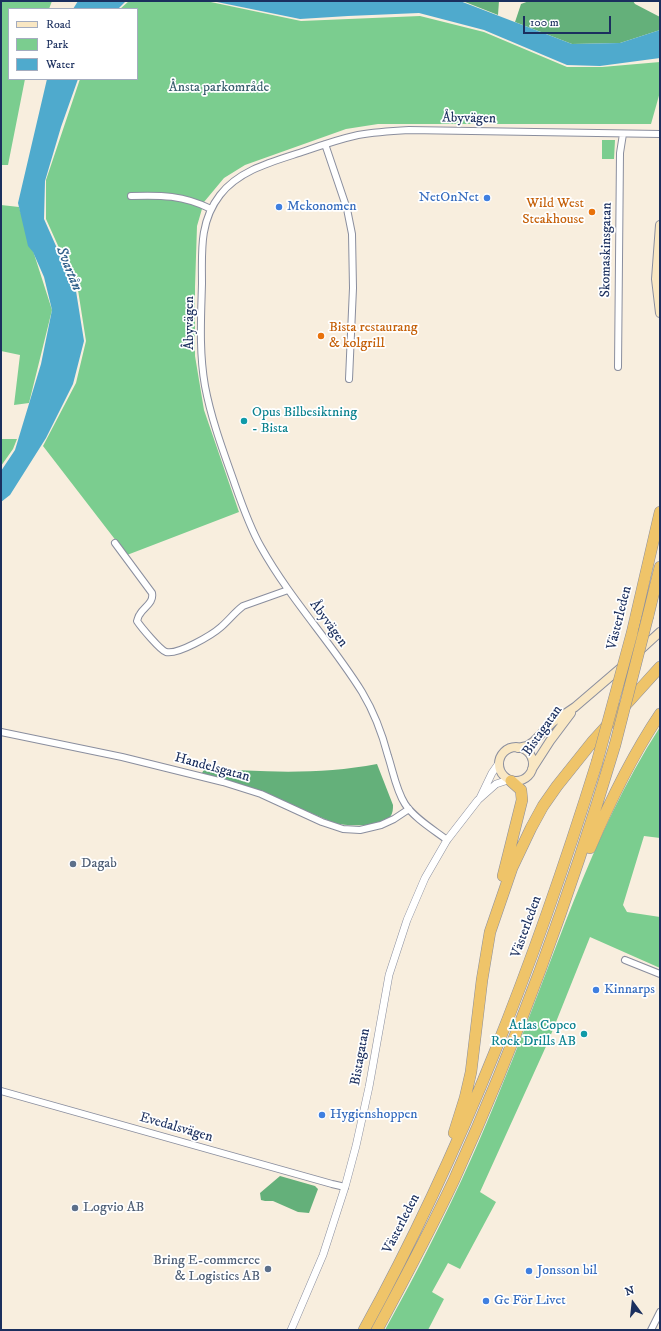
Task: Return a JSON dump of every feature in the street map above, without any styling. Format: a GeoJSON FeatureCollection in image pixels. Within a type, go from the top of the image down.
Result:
{"type":"FeatureCollection","features":[{"type":"Feature","properties":{"kind":"highway","name":"Västerleden"},"geometry":{"type":"LineString","coordinates":[[364,1330],[438,1183],[478,1095],[520,991],[553,898],[597,762],[632,633],[660,512]]}},
{"type":"Feature","properties":{"kind":"highway","name":"Västerleden"},"geometry":{"type":"LineString","coordinates":[[377,1330],[437,1215],[481,1118],[545,958],[578,866],[615,745],[660,567]]}},
{"type":"Feature","properties":{"kind":"highway"},"geometry":{"type":"LineString","coordinates":[[438,1183],[442,1164],[458,1121],[469,1081],[489,937],[512,868],[543,806],[593,741],[660,667]]}},
{"type":"Feature","properties":{"kind":"highway"},"geometry":{"type":"LineString","coordinates":[[578,866],[584,862],[627,767],[660,714]]}},
{"type":"Feature","properties":{"kind":"highway"},"geometry":{"type":"LineString","coordinates":[[493,924],[496,903],[522,800],[521,790],[509,780]]}},
{"type":"Feature","properties":{"kind":"main road"},"geometry":{"type":"LineString","coordinates":[[660,226],[656,278],[660,313]]}},
{"type":"Feature","properties":{"kind":"main road","name":"Bistagatan"},"geometry":{"type":"LineString","coordinates":[[518,748],[527,746],[553,722],[575,707],[660,632]]}},
{"type":"Feature","properties":{"kind":"main road","name":"Bistagatan"},"geometry":{"type":"LineString","coordinates":[[531,769],[575,707]]}},
{"type":"Feature","properties":{"kind":"main road"},"geometry":{"type":"LineString","coordinates":[[512,748],[518,748],[524,749],[530,754],[532,762],[531,769],[528,776],[524,779],[519,781],[509,780],[501,773],[499,763],[500,757],[504,752],[512,748]]}},
{"type":"Feature","properties":{"kind":"street","name":"Åbyvägen"},"geometry":{"type":"LineString","coordinates":[[447,840],[409,809],[402,798],[375,716],[361,690],[288,590],[261,547],[247,518],[215,427],[208,402],[203,369],[201,334],[202,243],[204,225],[220,194],[249,172],[325,144],[357,135],[390,131],[660,134]]}},
{"type":"Feature","properties":{"kind":"street","name":"Skomaskinsgatan"},"geometry":{"type":"LineString","coordinates":[[618,367],[620,153],[623,134]]}},
{"type":"Feature","properties":{"kind":"street"},"geometry":{"type":"LineString","coordinates":[[325,144],[347,209],[352,234],[354,288],[349,379]]}},
{"type":"Feature","properties":{"kind":"street"},"geometry":{"type":"LineString","coordinates":[[130,196],[172,197],[185,199],[211,209]]}},
{"type":"Feature","properties":{"kind":"street"},"geometry":{"type":"LineString","coordinates":[[115,543],[152,593],[150,602],[140,614],[137,621],[141,628],[164,652],[170,652],[200,641],[222,627],[237,610],[243,606],[288,590]]}},
{"type":"Feature","properties":{"kind":"street","name":"Handelsgatan"},"geometry":{"type":"LineString","coordinates":[[1,732],[122,758],[223,782],[261,794],[322,822],[343,829],[360,830],[381,825],[394,819],[409,809]]}},
{"type":"Feature","properties":{"kind":"street","name":"Bistagatan"},"geometry":{"type":"LineString","coordinates":[[478,800],[489,778],[499,763]]}},
{"type":"Feature","properties":{"kind":"street","name":"Bistagatan"},"geometry":{"type":"LineString","coordinates":[[291,1330],[322,1255],[346,1187],[362,1124],[386,990],[396,951],[418,893],[434,861],[447,840],[478,800],[496,784],[509,780]]}},
{"type":"Feature","properties":{"kind":"street"},"geometry":{"type":"LineString","coordinates":[[625,960],[660,974]]}},
{"type":"Feature","properties":{"kind":"street","name":"Evedalsvägen"},"geometry":{"type":"LineString","coordinates":[[1,1091],[346,1187]]}},
{"type":"Feature","properties":{"kind":"street"},"geometry":{"type":"LineString","coordinates":[[651,1330],[660,1312]]}},
{"type":"Feature","properties":{"kind":"green space"},"geometry":{"type":"Polygon","coordinates":[[[1,1],[52,1],[49,8],[8,8],[8,80],[25,80],[8,165],[1,165],[1,1]]]}},
{"type":"Feature","properties":{"kind":"green space","name":"Ånsta parkområde"},"geometry":{"type":"Polygon","coordinates":[[[129,1],[206,1],[301,21],[420,16],[484,32],[567,67],[602,67],[660,62],[660,92],[651,124],[378,124],[346,129],[245,165],[224,178],[204,202],[197,226],[195,356],[204,410],[239,512],[127,555],[43,446],[76,383],[86,341],[78,290],[46,219],[46,180],[80,80],[138,80],[138,8],[121,8],[129,1]]]}},
{"type":"Feature","properties":{"kind":"green space"},"geometry":{"type":"Polygon","coordinates":[[[460,1],[499,1],[498,15],[465,2],[460,1]]]}},
{"type":"Feature","properties":{"kind":"green space"},"geometry":{"type":"Polygon","coordinates":[[[529,1],[633,1],[635,4],[660,17],[660,30],[620,43],[572,44],[515,22],[521,4],[529,1]]]}},
{"type":"Feature","properties":{"kind":"green space"},"geometry":{"type":"Polygon","coordinates":[[[602,140],[615,140],[614,159],[602,159],[602,140]]]}},
{"type":"Feature","properties":{"kind":"green space"},"geometry":{"type":"Polygon","coordinates":[[[1,205],[19,207],[52,310],[29,403],[14,405],[20,355],[1,351],[1,205]]]}},
{"type":"Feature","properties":{"kind":"green space"},"geometry":{"type":"Polygon","coordinates":[[[1,439],[17,439],[13,449],[1,466],[1,439]]]}},
{"type":"Feature","properties":{"kind":"green space"},"geometry":{"type":"Polygon","coordinates":[[[660,727],[660,838],[644,836],[623,905],[627,912],[660,917],[660,968],[590,937],[548,1042],[480,1192],[496,1202],[460,1269],[448,1263],[432,1292],[444,1299],[428,1330],[385,1330],[443,1220],[461,1181],[495,1103],[592,856],[635,769],[660,727]]]}},
{"type":"Feature","properties":{"kind":"green space"},"geometry":{"type":"Polygon","coordinates":[[[377,764],[393,805],[393,811],[390,817],[385,821],[371,825],[347,825],[334,823],[262,792],[202,773],[205,768],[291,772],[334,770],[377,764]]]}},
{"type":"Feature","properties":{"kind":"green space"},"geometry":{"type":"Polygon","coordinates":[[[280,1176],[315,1186],[318,1189],[309,1213],[298,1212],[273,1201],[261,1200],[260,1193],[280,1176]]]}},
{"type":"Feature","properties":{"kind":"water"},"geometry":{"type":"Polygon","coordinates":[[[78,1],[126,1],[119,8],[74,8],[78,1]]]}},
{"type":"Feature","properties":{"kind":"water"},"geometry":{"type":"Polygon","coordinates":[[[212,1],[460,1],[572,44],[620,43],[660,30],[660,58],[600,66],[567,65],[484,30],[419,13],[300,19],[212,1]]]}},
{"type":"Feature","properties":{"kind":"water"},"geometry":{"type":"Polygon","coordinates":[[[47,80],[78,80],[61,127],[45,181],[44,219],[76,291],[84,341],[73,384],[46,438],[10,495],[1,502],[1,471],[15,450],[41,364],[52,310],[44,277],[33,252],[28,246],[18,203],[47,80]]]}},
{"type":"Feature","properties":{"kind":"place","name":"NetOnNet"},"geometry":{"type":"Point","coordinates":[487,198]}},
{"type":"Feature","properties":{"kind":"place","name":"Mekonomen"},"geometry":{"type":"Point","coordinates":[279,207]}},
{"type":"Feature","properties":{"kind":"place","name":"Wild West Steakhouse"},"geometry":{"type":"Point","coordinates":[592,212]}},
{"type":"Feature","properties":{"kind":"place","name":"Bista restaurang & kolgrill"},"geometry":{"type":"Point","coordinates":[321,336]}},
{"type":"Feature","properties":{"kind":"place","name":"Opus Bilbesiktning - Bista"},"geometry":{"type":"Point","coordinates":[244,421]}},
{"type":"Feature","properties":{"kind":"place","name":"Dagab"},"geometry":{"type":"Point","coordinates":[73,864]}},
{"type":"Feature","properties":{"kind":"place","name":"Kinnarps"},"geometry":{"type":"Point","coordinates":[596,990]}},
{"type":"Feature","properties":{"kind":"place","name":"Atlas Copco Rock Drills AB"},"geometry":{"type":"Point","coordinates":[584,1034]}},
{"type":"Feature","properties":{"kind":"place","name":"Hygienshoppen"},"geometry":{"type":"Point","coordinates":[322,1115]}},
{"type":"Feature","properties":{"kind":"place","name":"Logvio AB"},"geometry":{"type":"Point","coordinates":[75,1208]}},
{"type":"Feature","properties":{"kind":"place","name":"Bring E-commerce & Logistics AB"},"geometry":{"type":"Point","coordinates":[268,1269]}},
{"type":"Feature","properties":{"kind":"place","name":"Jonsson bil"},"geometry":{"type":"Point","coordinates":[529,1271]}},
{"type":"Feature","properties":{"kind":"place","name":"Ge För Livet"},"geometry":{"type":"Point","coordinates":[486,1301]}},
{"type":"Feature","properties":{"kind":"water label","name":"Svartån"},"geometry":{"type":"Point","coordinates":[68,269]}}]}
